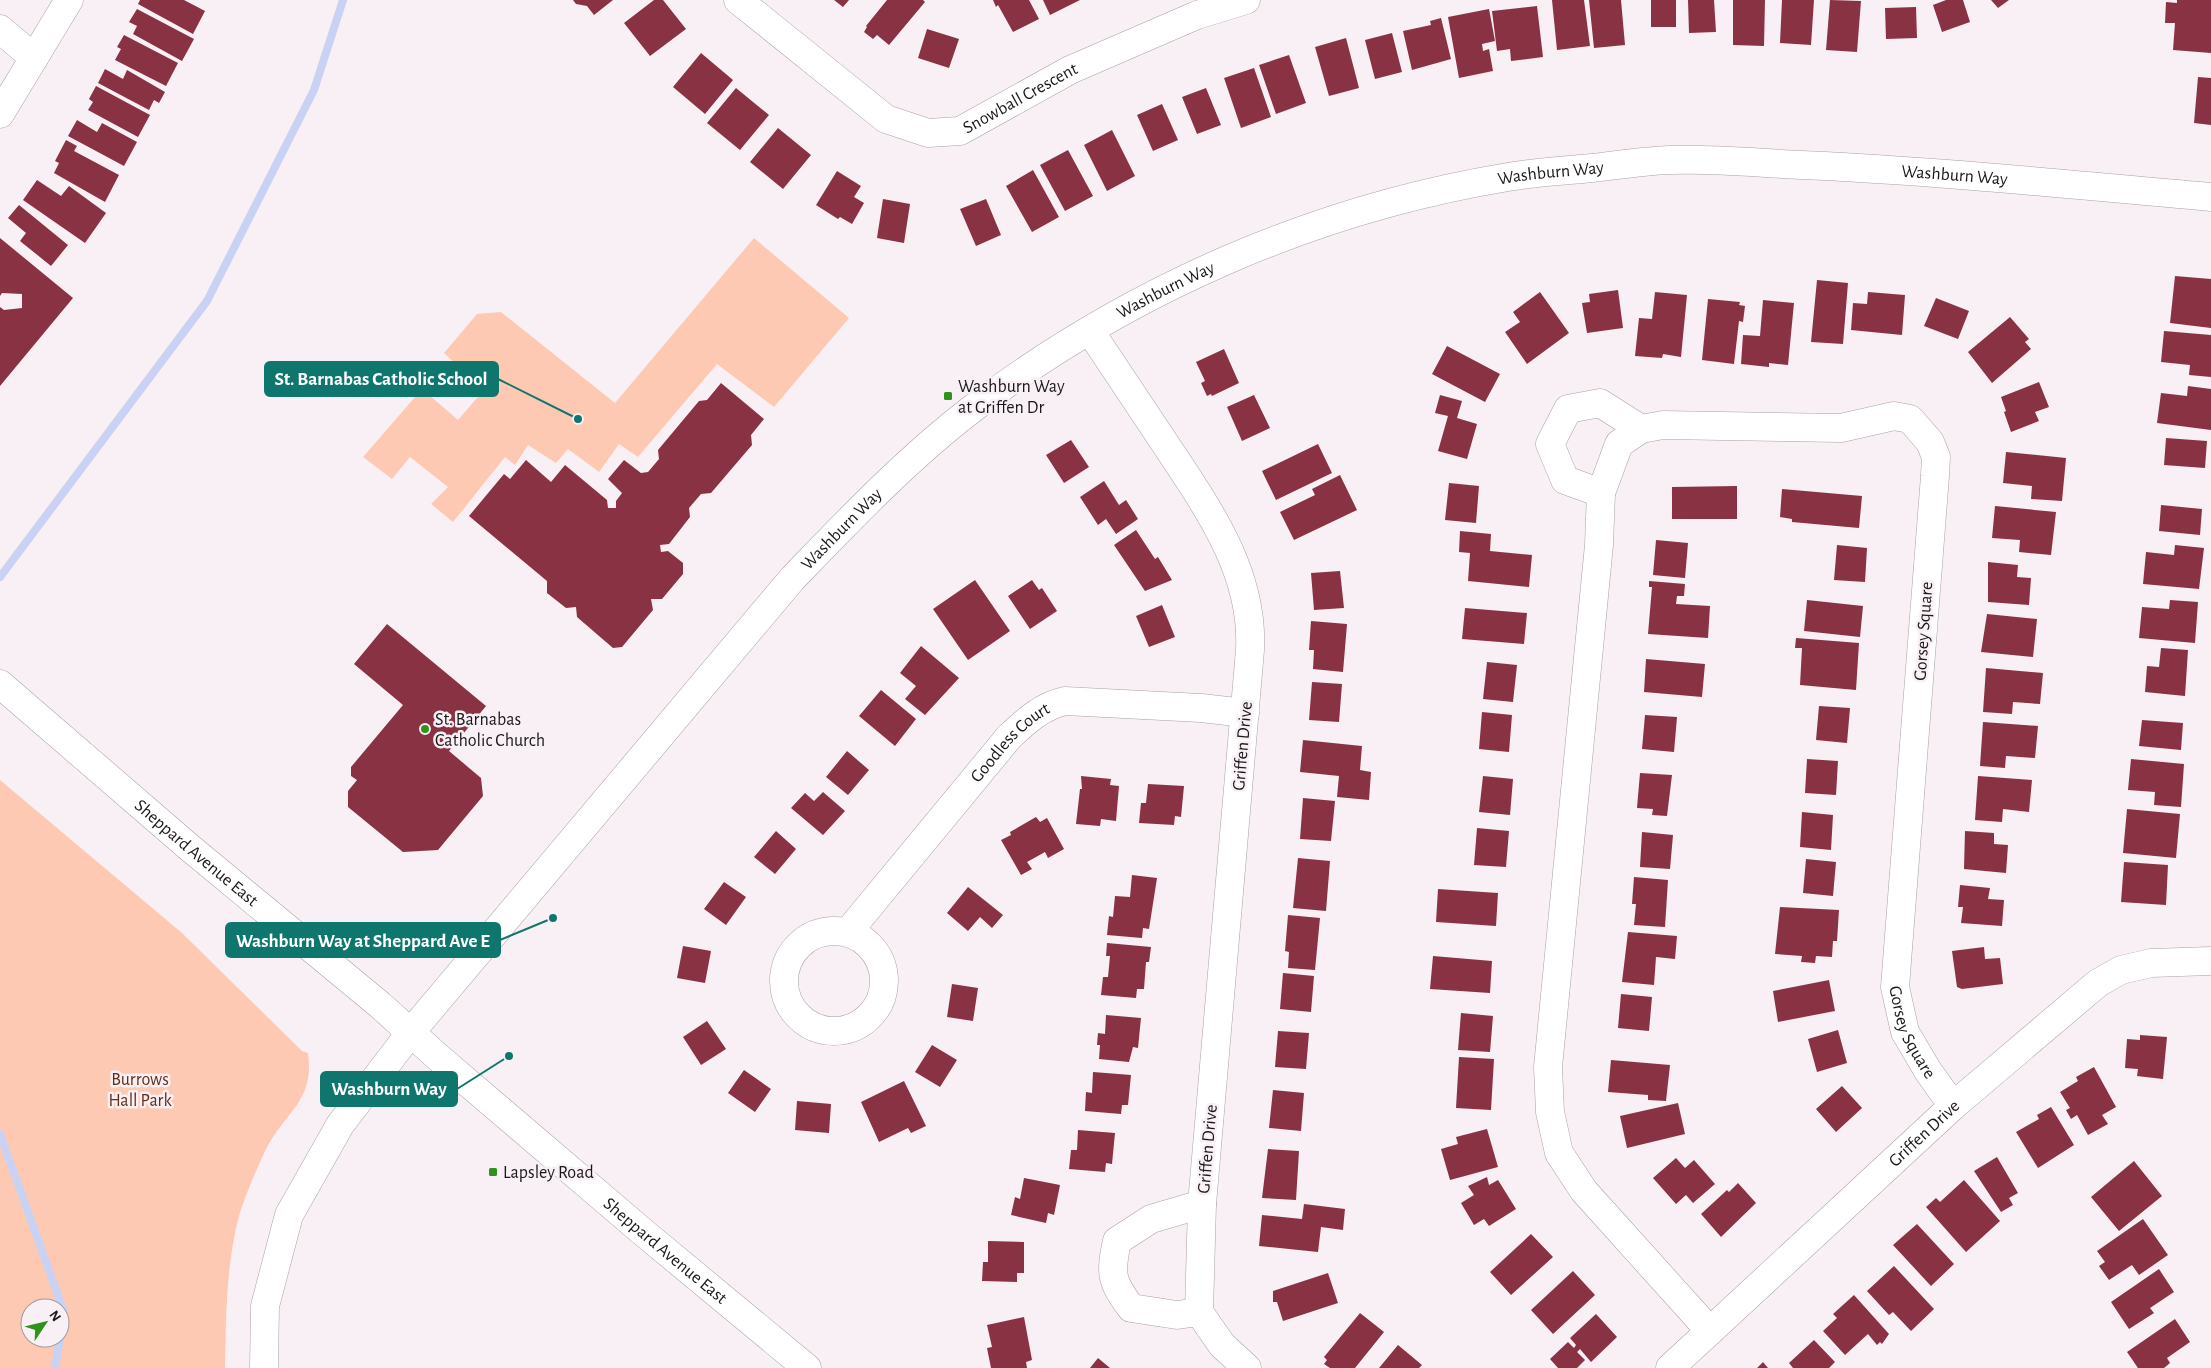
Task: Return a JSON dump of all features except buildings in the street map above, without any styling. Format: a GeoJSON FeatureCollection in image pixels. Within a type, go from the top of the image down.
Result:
{"type":"FeatureCollection","features":[{"type":"Feature","properties":{"kind":"street"},"geometry":{"type":"LineString","coordinates":[[0,114],[69,0]]}},
{"type":"Feature","properties":{"kind":"street","name":"Snowball Crescent"},"geometry":{"type":"LineString","coordinates":[[738,0],[886,119],[928,133],[960,131],[1070,70],[1207,5],[1246,0]]}},
{"type":"Feature","properties":{"kind":"street"},"geometry":{"type":"LineString","coordinates":[[0,29],[34,58]]}},
{"type":"Feature","properties":{"kind":"street","name":"Washburn Way"},"geometry":{"type":"LineString","coordinates":[[411,1032],[792,579],[925,448],[973,409],[1090,331],[1133,304],[1213,264],[1303,230],[1405,198],[1510,176],[1670,160],[1878,168],[2211,197]]}},
{"type":"Feature","properties":{"kind":"street","name":"Griffen Drive"},"geometry":{"type":"LineString","coordinates":[[1090,331],[1212,516],[1234,561],[1247,597],[1251,630],[1202,1204],[1199,1312],[1177,1315],[1132,1308],[1116,1287],[1112,1265],[1117,1241],[1151,1219],[1202,1204]]}},
{"type":"Feature","properties":{"kind":"street"},"geometry":{"type":"LineString","coordinates":[[1601,493],[1565,480],[1550,444],[1568,409],[1600,403],[1642,429]]}},
{"type":"Feature","properties":{"kind":"street","name":"Gorsey Square"},"geometry":{"type":"LineString","coordinates":[[1710,1331],[1584,1191],[1559,1152],[1550,1112],[1548,1068],[1598,555],[1601,493],[1619,444],[1642,429],[1663,425],[1841,428],[1894,416],[1910,419],[1930,442],[1936,457],[1895,987],[1906,1032],[1928,1071],[1953,1106]]}},
{"type":"Feature","properties":{"kind":"street","name":"Sheppard Avenue East"},"geometry":{"type":"LineString","coordinates":[[7,690],[190,848],[411,1032],[644,1233],[807,1368]]}},
{"type":"Feature","properties":{"kind":"street","name":"Goodless Court"},"geometry":{"type":"LineString","coordinates":[[848,932],[1009,737],[1026,721],[1051,704],[1065,701],[1202,708],[1245,713]]}},
{"type":"Feature","properties":{"kind":"street","name":"Griffen Drive"},"geometry":{"type":"LineString","coordinates":[[1670,1368],[1953,1106],[2072,1003],[2098,983],[2121,970],[2151,963],[2211,961]]}},
{"type":"Feature","properties":{"kind":"street"},"geometry":{"type":"LineString","coordinates":[[264,1368],[265,1306],[289,1215],[340,1125],[411,1032]]}},
{"type":"Feature","properties":{"kind":"street"},"geometry":{"type":"LineString","coordinates":[[1199,1312],[1222,1345],[1248,1368]]}},
{"type":"Feature","properties":{"kind":"green space"},"geometry":{"type":"Polygon","coordinates":[[[754,238],[849,318],[774,407],[717,364],[638,457],[619,444],[599,472],[568,449],[556,463],[528,445],[515,465],[505,457],[453,522],[431,504],[448,487],[410,457],[392,479],[363,457],[422,389],[458,420],[484,390],[444,353],[477,314],[501,312],[615,403],[754,238]]]}},
{"type":"Feature","properties":{"kind":"green space","name":"Burrows Hall Park"},"geometry":{"type":"Polygon","coordinates":[[[0,780],[182,933],[302,1051],[308,1053],[309,1069],[303,1095],[266,1149],[247,1193],[238,1220],[229,1275],[225,1368],[0,1368],[0,780]]]}},
{"type":"Feature","properties":{"kind":"waterway"},"geometry":{"type":"LineString","coordinates":[[0,577],[207,301],[314,90],[343,0]]}},
{"type":"Feature","properties":{"kind":"waterway"},"geometry":{"type":"LineString","coordinates":[[0,1134],[59,1298]]}},
{"type":"Feature","properties":{"kind":"waterway"},"geometry":{"type":"LineString","coordinates":[[55,1368],[58,1348]]}},
{"type":"Feature","properties":{"kind":"place","name":"Washburn Way at Griffen Dr"},"geometry":{"type":"Point","coordinates":[948,396]}},
{"type":"Feature","properties":{"kind":"place","name":"St. Barnabas Catholic School"},"geometry":{"type":"Point","coordinates":[578,419]}},
{"type":"Feature","properties":{"kind":"place","name":"St. Barnabas Catholic Church"},"geometry":{"type":"Point","coordinates":[425,729]}},
{"type":"Feature","properties":{"kind":"place","name":"Washburn Way at Sheppard Ave E"},"geometry":{"type":"Point","coordinates":[553,918]}},
{"type":"Feature","properties":{"kind":"place","name":"Washburn Way"},"geometry":{"type":"Point","coordinates":[509,1056]}},
{"type":"Feature","properties":{"kind":"place","name":"Lapsley Road"},"geometry":{"type":"Point","coordinates":[493,1172]}}]}
